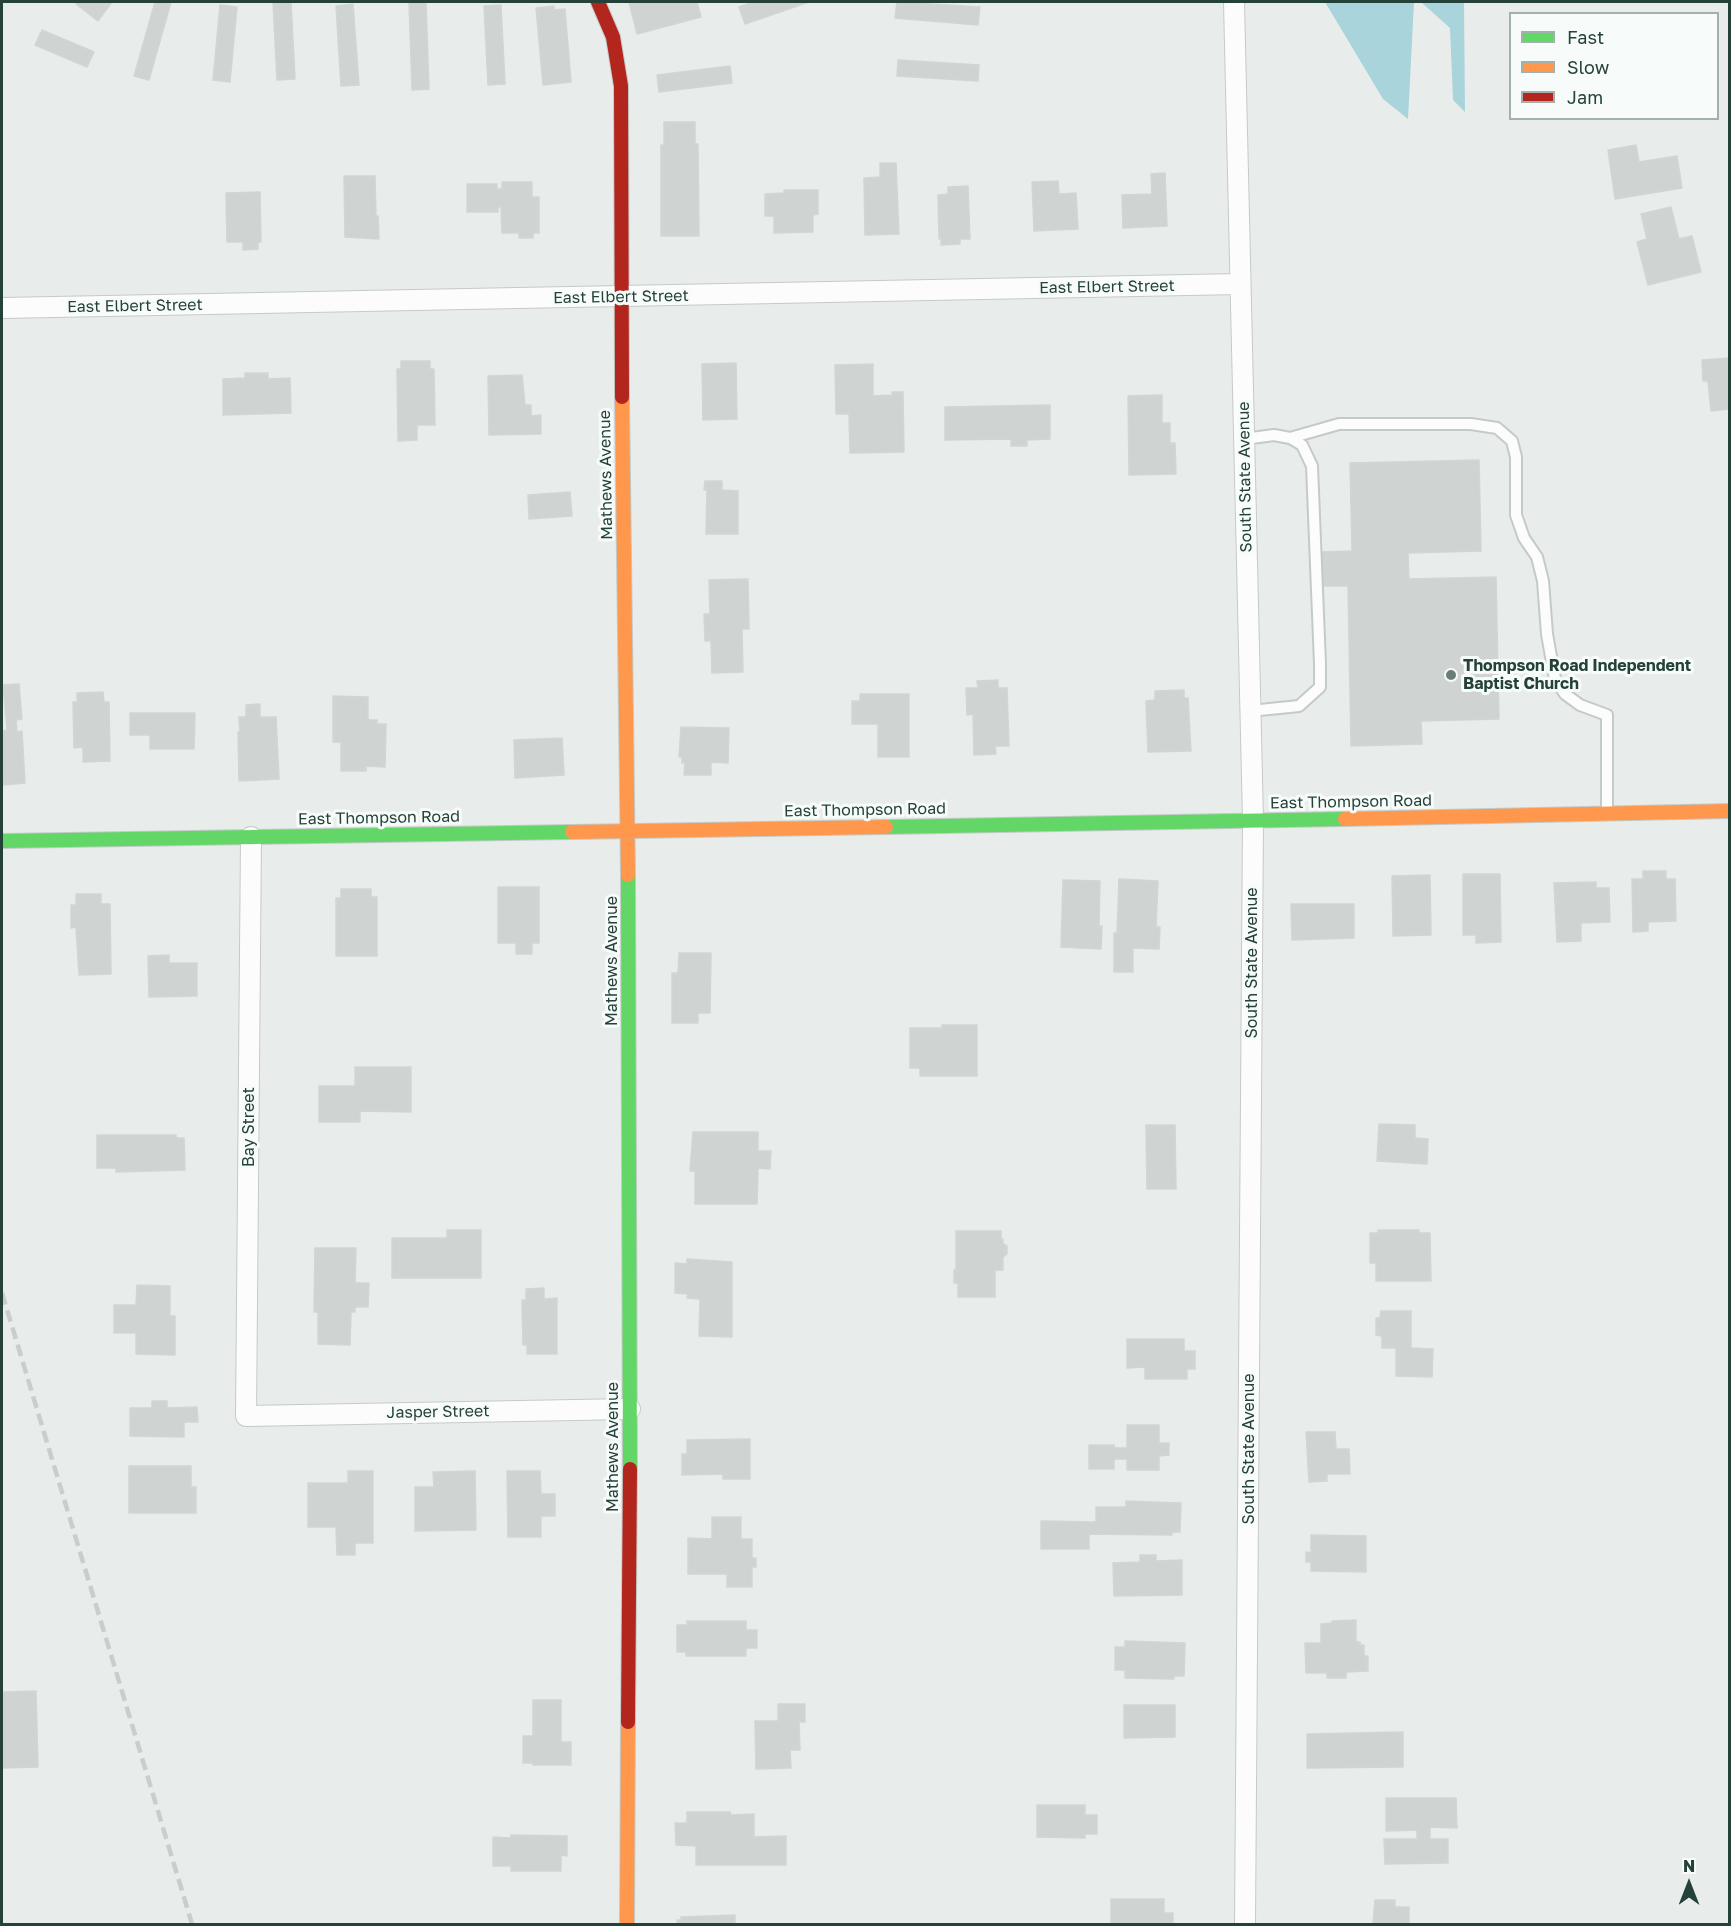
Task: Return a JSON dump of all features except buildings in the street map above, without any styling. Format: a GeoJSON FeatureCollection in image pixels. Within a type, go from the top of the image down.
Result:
{"type":"FeatureCollection","features":[{"type":"Feature","properties":{"kind":"street","name":"Mathews Avenue"},"geometry":{"type":"LineString","coordinates":[[598,2],[613,38],[621,86],[620,297],[628,830],[630,1408],[627,1924]]}},
{"type":"Feature","properties":{"kind":"street","name":"South State Avenue"},"geometry":{"type":"LineString","coordinates":[[1234,2],[1253,821],[1245,1924]]}},
{"type":"Feature","properties":{"kind":"street","name":"East Elbert Street"},"geometry":{"type":"LineString","coordinates":[[2,308],[1240,284]]}},
{"type":"Feature","properties":{"kind":"street","name":"East Thompson Road"},"geometry":{"type":"LineString","coordinates":[[2,841],[1730,811]]}},
{"type":"Feature","properties":{"kind":"street","name":"Bay Street"},"geometry":{"type":"LineString","coordinates":[[246,1416],[251,837]]}},
{"type":"Feature","properties":{"kind":"street","name":"Jasper Street"},"geometry":{"type":"LineString","coordinates":[[246,1416],[630,1408]]}},
{"type":"Feature","properties":{"kind":"lane"},"geometry":{"type":"LineString","coordinates":[[1290,438],[1339,424],[1471,424],[1497,428],[1512,441],[1516,457],[1516,515],[1524,538],[1537,557],[1543,581],[1547,634],[1555,679],[1565,694],[1580,705],[1607,715],[1607,813]]}},
{"type":"Feature","properties":{"kind":"lane"},"geometry":{"type":"LineString","coordinates":[[1244,439],[1274,435],[1290,438],[1302,445],[1312,466],[1320,687],[1299,706],[1250,711]]}},
{"type":"Feature","properties":{"kind":"water"},"geometry":{"type":"Polygon","coordinates":[[[1325,2],[1414,2],[1408,119],[1383,99],[1325,2]]]}},
{"type":"Feature","properties":{"kind":"water"},"geometry":{"type":"Polygon","coordinates":[[[1421,2],[1464,2],[1465,112],[1453,100],[1450,28],[1421,2]]]}},
{"type":"Feature","properties":{"kind":"railway"},"geometry":{"type":"LineString","coordinates":[[2,1293],[192,1924]]}},
{"type":"Feature","properties":{"kind":"traffic: fast"},"geometry":{"type":"LineString","coordinates":[[886,827],[1345,819]]}},
{"type":"Feature","properties":{"kind":"traffic: fast"},"geometry":{"type":"LineString","coordinates":[[2,841],[572,832]]}},
{"type":"Feature","properties":{"kind":"traffic: fast"},"geometry":{"type":"LineString","coordinates":[[628,875],[630,1469]]}},
{"type":"Feature","properties":{"kind":"traffic: slow"},"geometry":{"type":"LineString","coordinates":[[622,397],[628,875]]}},
{"type":"Feature","properties":{"kind":"traffic: slow"},"geometry":{"type":"LineString","coordinates":[[1345,819],[1730,811]]}},
{"type":"Feature","properties":{"kind":"traffic: slow"},"geometry":{"type":"LineString","coordinates":[[572,832],[886,827]]}},
{"type":"Feature","properties":{"kind":"traffic: slow"},"geometry":{"type":"LineString","coordinates":[[627,1924],[628,1722]]}},
{"type":"Feature","properties":{"kind":"traffic: jam"},"geometry":{"type":"LineString","coordinates":[[598,2],[613,37],[621,86],[622,397]]}},
{"type":"Feature","properties":{"kind":"traffic: jam"},"geometry":{"type":"LineString","coordinates":[[628,1722],[630,1469]]}},
{"type":"Feature","properties":{"kind":"place","name":"Thompson Road Independent Baptist Church"},"geometry":{"type":"Point","coordinates":[1451,675]}}]}
